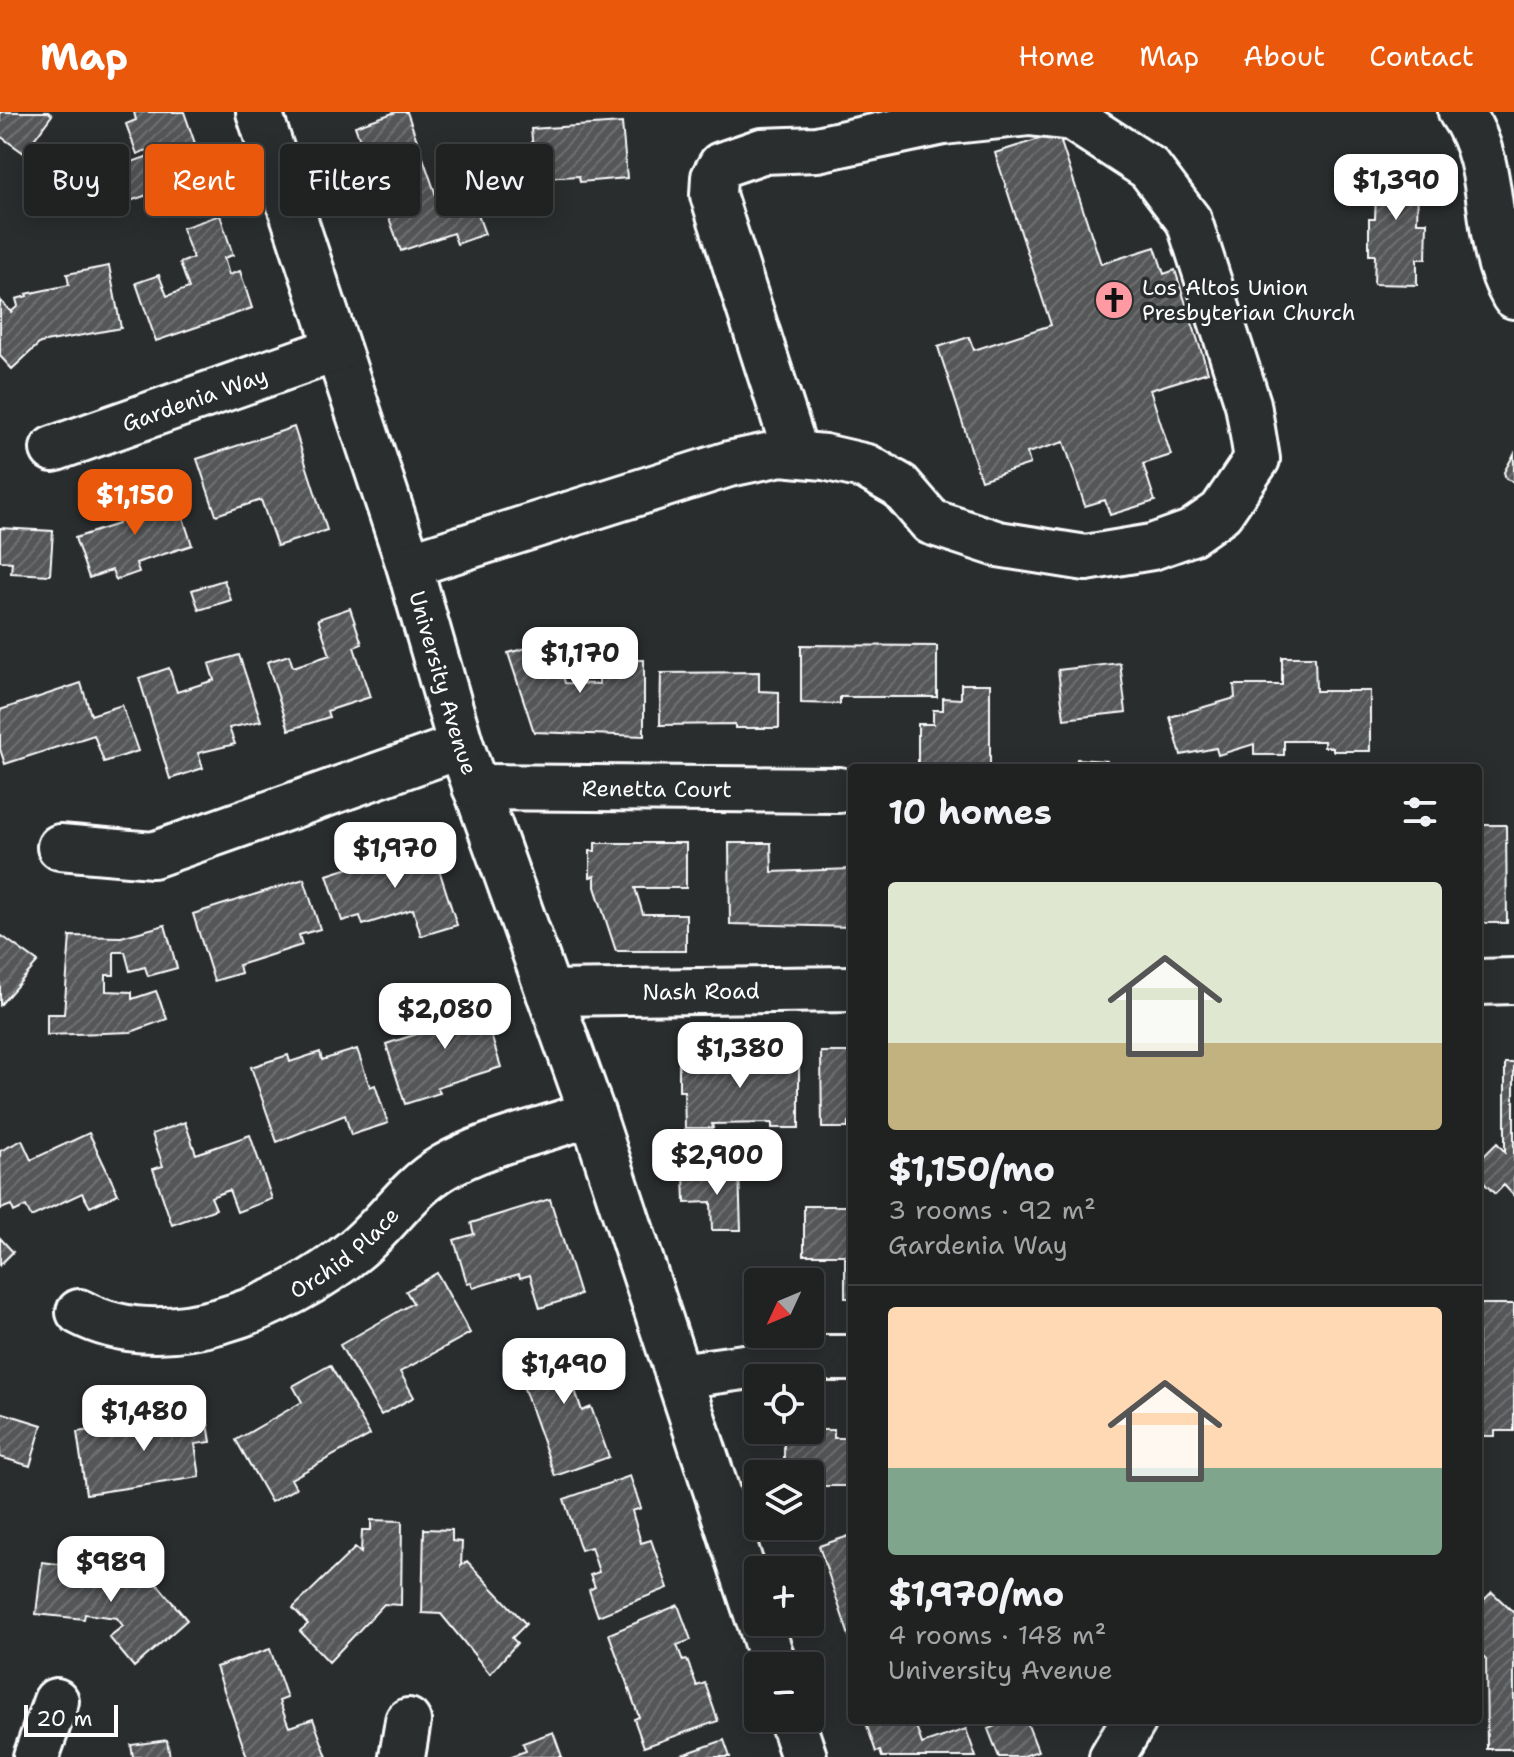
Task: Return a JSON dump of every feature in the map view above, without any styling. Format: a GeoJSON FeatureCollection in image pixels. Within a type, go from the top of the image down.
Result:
{"type":"FeatureCollection","features":[{"type":"Feature","properties":{"kind":"street","name":"University Avenue"},"geometry":{"type":"LineString","coordinates":[[259,112],[409,565],[461,746],[592,1113],[744,1573]]}},
{"type":"Feature","properties":{"kind":"street"},"geometry":{"type":"LineString","coordinates":[[1461,112],[1475,132],[1486,165],[1495,245],[1514,296]]}},
{"type":"Feature","properties":{"kind":"street"},"geometry":{"type":"LineString","coordinates":[[409,565],[729,464],[781,453],[867,467],[900,486],[931,522],[998,544],[1086,558],[1152,547],[1191,533],[1221,512],[1257,459],[1248,404],[1189,221],[1149,168],[1104,136],[1072,118],[1029,113],[943,122],[817,149],[762,151],[721,165],[714,177],[713,195],[796,454]]}},
{"type":"Feature","properties":{"kind":"street","name":"Gardenia Way"},"geometry":{"type":"LineString","coordinates":[[53,449],[337,349]]}},
{"type":"Feature","properties":{"kind":"street"},"geometry":{"type":"LineString","coordinates":[[60,847],[153,855],[461,746]]}},
{"type":"Feature","properties":{"kind":"street","name":"Renetta Court"},"geometry":{"type":"LineString","coordinates":[[475,787],[839,790]]}},
{"type":"Feature","properties":{"kind":"street"},"geometry":{"type":"LineString","coordinates":[[1482,982],[1514,981]]}},
{"type":"Feature","properties":{"kind":"street","name":"Nash Road"},"geometry":{"type":"LineString","coordinates":[[549,993],[848,989]]}},
{"type":"Feature","properties":{"kind":"street","name":"Orchid Place"},"geometry":{"type":"LineString","coordinates":[[79,1312],[112,1328],[131,1329],[180,1328],[242,1313],[305,1283],[356,1249],[412,1189],[446,1166],[592,1113]]}},
{"type":"Feature","properties":{"kind":"street"},"geometry":{"type":"LineString","coordinates":[[679,1376],[808,1358],[848,1358]]}},
{"type":"Feature","properties":{"kind":"street"},"geometry":{"type":"LineString","coordinates":[[36,1757],[56,1701]]}},
{"type":"Feature","properties":{"kind":"street"},"geometry":{"type":"LineString","coordinates":[[1112,1757],[1132,1724]]}},
{"type":"Feature","properties":{"kind":"street"},"geometry":{"type":"LineString","coordinates":[[796,1732],[804,1757]]}},
{"type":"Feature","properties":{"kind":"building"},"geometry":{"type":"Polygon","coordinates":[[[0,112],[48,112],[52,115],[31,144],[24,144],[24,153],[0,136],[0,112]]]}},
{"type":"Feature","properties":{"kind":"building"},"geometry":{"type":"Polygon","coordinates":[[[134,112],[184,112],[195,144],[145,144],[145,151],[137,154],[126,124],[136,120],[134,112]]]}},
{"type":"Feature","properties":{"kind":"building"},"geometry":{"type":"Polygon","coordinates":[[[396,112],[407,112],[418,144],[361,144],[355,126],[396,112]]]}},
{"type":"Feature","properties":{"kind":"building"},"geometry":{"type":"Polygon","coordinates":[[[622,123],[627,178],[580,182],[579,176],[553,177],[553,144],[532,144],[531,129],[622,123]]]}},
{"type":"Feature","properties":{"kind":"building","name":"Los Altos Union Presbyterian Church"},"geometry":{"type":"Polygon","coordinates":[[[1058,133],[1101,264],[1155,247],[1164,274],[1175,270],[1208,372],[1150,390],[1171,455],[1143,464],[1155,501],[1110,515],[1105,500],[1085,506],[1064,442],[1027,453],[1030,464],[981,480],[938,347],[969,337],[974,350],[1051,325],[995,153],[1058,133]]]}},
{"type":"Feature","properties":{"kind":"building"},"geometry":{"type":"Polygon","coordinates":[[[420,149],[436,195],[436,216],[478,216],[485,234],[457,244],[453,233],[401,251],[388,216],[420,216],[420,149]]]}},
{"type":"Feature","properties":{"kind":"building"},"geometry":{"type":"Polygon","coordinates":[[[145,157],[145,196],[129,201],[129,163],[145,157]]]}},
{"type":"Feature","properties":{"kind":"building"},"geometry":{"type":"Polygon","coordinates":[[[1370,159],[1419,160],[1417,222],[1427,222],[1426,259],[1417,259],[1417,285],[1374,284],[1375,255],[1369,255],[1369,219],[1375,219],[1376,196],[1369,196],[1370,159]]]}},
{"type":"Feature","properties":{"kind":"building"},"geometry":{"type":"Polygon","coordinates":[[[220,216],[233,255],[224,258],[229,275],[240,271],[252,308],[156,341],[136,283],[159,275],[167,296],[189,288],[180,263],[193,258],[182,228],[220,216]]]}},
{"type":"Feature","properties":{"kind":"building"},"geometry":{"type":"Polygon","coordinates":[[[109,266],[121,328],[40,343],[12,369],[0,356],[0,300],[11,312],[18,306],[16,299],[26,294],[69,285],[67,274],[109,266]]]}},
{"type":"Feature","properties":{"kind":"building"},"geometry":{"type":"Polygon","coordinates":[[[294,427],[327,530],[277,546],[261,500],[216,515],[197,459],[294,427]]]}},
{"type":"Feature","properties":{"kind":"building"},"geometry":{"type":"Polygon","coordinates":[[[1514,454],[1514,482],[1506,479],[1504,472],[1514,454]]]}},
{"type":"Feature","properties":{"kind":"building"},"geometry":{"type":"Polygon","coordinates":[[[174,490],[192,545],[136,563],[139,572],[116,580],[112,570],[89,578],[75,538],[118,524],[114,510],[174,490]]]}},
{"type":"Feature","properties":{"kind":"building"},"geometry":{"type":"Polygon","coordinates":[[[0,528],[53,531],[50,575],[11,573],[12,562],[0,561],[0,528]]]}},
{"type":"Feature","properties":{"kind":"building"},"geometry":{"type":"Polygon","coordinates":[[[224,580],[231,600],[199,610],[192,590],[224,580]]]}},
{"type":"Feature","properties":{"kind":"building"},"geometry":{"type":"Polygon","coordinates":[[[350,608],[362,644],[354,647],[370,697],[327,711],[329,717],[289,730],[267,662],[289,655],[293,667],[330,655],[318,619],[350,608]]]}},
{"type":"Feature","properties":{"kind":"building"},"geometry":{"type":"Polygon","coordinates":[[[553,641],[565,683],[599,684],[599,660],[644,660],[644,736],[534,732],[508,653],[553,641]]]}},
{"type":"Feature","properties":{"kind":"building"},"geometry":{"type":"Polygon","coordinates":[[[801,645],[937,646],[937,697],[840,697],[840,704],[801,703],[801,645]]]}},
{"type":"Feature","properties":{"kind":"building"},"geometry":{"type":"Polygon","coordinates":[[[239,655],[261,721],[229,728],[235,744],[198,753],[203,768],[170,779],[139,678],[169,668],[177,692],[214,680],[209,664],[239,655]]]}},
{"type":"Feature","properties":{"kind":"building"},"geometry":{"type":"Polygon","coordinates":[[[1282,657],[1315,657],[1316,691],[1370,691],[1370,751],[1333,751],[1333,747],[1324,747],[1324,741],[1284,741],[1284,755],[1254,755],[1254,744],[1218,755],[1216,748],[1181,755],[1170,717],[1235,698],[1234,685],[1282,685],[1282,657]]]}},
{"type":"Feature","properties":{"kind":"building"},"geometry":{"type":"Polygon","coordinates":[[[1120,663],[1126,712],[1064,719],[1058,670],[1120,663]]]}},
{"type":"Feature","properties":{"kind":"building"},"geometry":{"type":"Polygon","coordinates":[[[759,672],[759,691],[779,692],[779,728],[735,728],[735,724],[660,725],[661,673],[759,672]]]}},
{"type":"Feature","properties":{"kind":"building"},"geometry":{"type":"Polygon","coordinates":[[[81,683],[91,715],[122,705],[138,751],[104,762],[94,735],[5,764],[0,749],[0,710],[81,683]]]}},
{"type":"Feature","properties":{"kind":"building"},"geometry":{"type":"Polygon","coordinates":[[[961,684],[990,684],[990,764],[918,764],[918,724],[933,724],[933,710],[943,710],[943,698],[961,699],[961,684]]]}},
{"type":"Feature","properties":{"kind":"building"},"geometry":{"type":"Polygon","coordinates":[[[1077,759],[1107,761],[1107,764],[1076,764],[1077,759]]]}},
{"type":"Feature","properties":{"kind":"building"},"geometry":{"type":"Polygon","coordinates":[[[1482,825],[1506,825],[1507,923],[1482,923],[1482,825]]]}},
{"type":"Feature","properties":{"kind":"building"},"geometry":{"type":"Polygon","coordinates":[[[430,842],[457,925],[421,936],[413,909],[363,925],[360,916],[342,921],[327,875],[430,842]]]}},
{"type":"Feature","properties":{"kind":"building"},"geometry":{"type":"Polygon","coordinates":[[[595,843],[686,843],[686,888],[635,888],[643,914],[686,914],[686,951],[616,951],[595,887],[595,876],[590,877],[590,851],[595,851],[595,843]]]}},
{"type":"Feature","properties":{"kind":"building"},"geometry":{"type":"Polygon","coordinates":[[[729,843],[771,843],[772,872],[848,869],[848,927],[730,924],[729,843]]]}},
{"type":"Feature","properties":{"kind":"building"},"geometry":{"type":"Polygon","coordinates":[[[304,879],[320,929],[299,935],[302,945],[239,965],[241,973],[214,981],[193,914],[304,879]]]}},
{"type":"Feature","properties":{"kind":"building"},"geometry":{"type":"Polygon","coordinates":[[[165,925],[177,968],[148,976],[145,967],[130,971],[125,952],[114,952],[114,975],[106,975],[106,991],[132,992],[132,999],[156,991],[167,1019],[131,1032],[47,1035],[47,1014],[64,1014],[70,936],[121,937],[165,925]]]}},
{"type":"Feature","properties":{"kind":"building"},"geometry":{"type":"Polygon","coordinates":[[[2,936],[38,962],[0,1005],[0,938],[2,936]]]}},
{"type":"Feature","properties":{"kind":"building"},"geometry":{"type":"Polygon","coordinates":[[[477,990],[501,1067],[437,1087],[440,1093],[405,1104],[386,1044],[451,1023],[443,1000],[477,990]]]}},
{"type":"Feature","properties":{"kind":"building"},"geometry":{"type":"Polygon","coordinates":[[[357,1049],[370,1087],[375,1085],[388,1123],[351,1135],[345,1115],[277,1142],[251,1067],[288,1055],[290,1062],[320,1052],[322,1060],[357,1049]]]}},
{"type":"Feature","properties":{"kind":"building"},"geometry":{"type":"Polygon","coordinates":[[[679,1051],[714,1051],[714,1064],[745,1064],[745,1053],[799,1053],[799,1128],[772,1128],[772,1123],[712,1124],[713,1128],[685,1128],[684,1091],[679,1091],[679,1051]]]}},
{"type":"Feature","properties":{"kind":"building"},"geometry":{"type":"Polygon","coordinates":[[[821,1052],[848,1052],[848,1128],[822,1128],[821,1052]]]}},
{"type":"Feature","properties":{"kind":"building"},"geometry":{"type":"Polygon","coordinates":[[[1505,1063],[1514,1063],[1514,1196],[1504,1185],[1495,1194],[1482,1181],[1482,1158],[1497,1143],[1505,1152],[1505,1063]]]}},
{"type":"Feature","properties":{"kind":"building"},"geometry":{"type":"Polygon","coordinates":[[[185,1122],[196,1154],[250,1135],[272,1199],[237,1212],[229,1190],[211,1197],[216,1209],[172,1225],[153,1169],[163,1166],[152,1134],[185,1122]]]}},
{"type":"Feature","properties":{"kind":"building"},"geometry":{"type":"Polygon","coordinates":[[[89,1133],[118,1194],[90,1207],[82,1193],[31,1217],[26,1206],[14,1212],[11,1205],[1,1209],[0,1151],[22,1140],[31,1160],[89,1133]]]}},
{"type":"Feature","properties":{"kind":"building"},"geometry":{"type":"Polygon","coordinates":[[[739,1172],[741,1230],[712,1230],[711,1202],[685,1203],[684,1173],[739,1172]]]}},
{"type":"Feature","properties":{"kind":"building"},"geometry":{"type":"Polygon","coordinates":[[[550,1199],[580,1295],[540,1308],[530,1275],[520,1278],[519,1274],[473,1288],[471,1282],[467,1283],[454,1240],[474,1234],[471,1223],[550,1199]]]}},
{"type":"Feature","properties":{"kind":"building"},"geometry":{"type":"Polygon","coordinates":[[[804,1206],[848,1206],[848,1255],[804,1255],[804,1206]]]}},
{"type":"Feature","properties":{"kind":"building"},"geometry":{"type":"Polygon","coordinates":[[[0,1238],[13,1252],[0,1265],[0,1238]]]}},
{"type":"Feature","properties":{"kind":"building"},"geometry":{"type":"Polygon","coordinates":[[[845,1258],[848,1258],[848,1298],[845,1298],[845,1258]]]}},
{"type":"Feature","properties":{"kind":"building"},"geometry":{"type":"Polygon","coordinates":[[[437,1273],[470,1333],[400,1372],[414,1397],[381,1415],[340,1345],[413,1303],[406,1291],[437,1273]]]}},
{"type":"Feature","properties":{"kind":"building"},"geometry":{"type":"Polygon","coordinates":[[[1482,1304],[1514,1304],[1514,1431],[1495,1431],[1495,1436],[1482,1436],[1482,1304]]]}},
{"type":"Feature","properties":{"kind":"building"},"geometry":{"type":"Polygon","coordinates":[[[586,1339],[600,1377],[574,1387],[582,1411],[591,1407],[609,1457],[555,1476],[515,1363],[586,1339]]]}},
{"type":"Feature","properties":{"kind":"building"},"geometry":{"type":"Polygon","coordinates":[[[330,1365],[370,1435],[291,1479],[296,1488],[271,1502],[236,1440],[302,1402],[293,1386],[330,1365]]]}},
{"type":"Feature","properties":{"kind":"building"},"geometry":{"type":"Polygon","coordinates":[[[205,1405],[211,1442],[195,1444],[200,1477],[86,1494],[77,1432],[113,1427],[114,1434],[173,1425],[171,1410],[205,1405]]]}},
{"type":"Feature","properties":{"kind":"building"},"geometry":{"type":"Polygon","coordinates":[[[0,1412],[42,1425],[30,1466],[0,1457],[0,1412]]]}},
{"type":"Feature","properties":{"kind":"building"},"geometry":{"type":"Polygon","coordinates":[[[824,1430],[834,1430],[834,1438],[848,1438],[848,1486],[824,1486],[824,1460],[784,1460],[784,1444],[824,1444],[824,1430]]]}},
{"type":"Feature","properties":{"kind":"building"},"geometry":{"type":"Polygon","coordinates":[[[630,1476],[641,1508],[632,1511],[641,1543],[651,1540],[668,1588],[598,1616],[589,1590],[595,1587],[590,1575],[599,1572],[591,1547],[581,1550],[564,1499],[630,1476]]]}},
{"type":"Feature","properties":{"kind":"building"},"geometry":{"type":"Polygon","coordinates":[[[371,1520],[402,1521],[401,1605],[384,1604],[329,1662],[300,1631],[308,1624],[293,1608],[355,1548],[361,1553],[362,1530],[371,1530],[371,1520]]]}},
{"type":"Feature","properties":{"kind":"building"},"geometry":{"type":"Polygon","coordinates":[[[424,1529],[452,1530],[452,1541],[462,1542],[461,1566],[467,1561],[526,1624],[512,1638],[517,1643],[490,1674],[441,1614],[422,1613],[424,1529]]]}},
{"type":"Feature","properties":{"kind":"building"},"geometry":{"type":"Polygon","coordinates":[[[848,1536],[848,1633],[824,1556],[819,1546],[848,1536]]]}},
{"type":"Feature","properties":{"kind":"building"},"geometry":{"type":"Polygon","coordinates":[[[63,1557],[74,1559],[78,1566],[149,1574],[187,1620],[134,1667],[109,1637],[123,1626],[117,1618],[85,1614],[84,1619],[36,1614],[42,1562],[58,1564],[63,1557]]]}},
{"type":"Feature","properties":{"kind":"building"},"geometry":{"type":"Polygon","coordinates":[[[1492,1592],[1514,1613],[1514,1749],[1487,1749],[1482,1602],[1492,1592]]]}},
{"type":"Feature","properties":{"kind":"building"},"geometry":{"type":"Polygon","coordinates":[[[678,1605],[691,1640],[677,1645],[683,1661],[687,1660],[697,1686],[705,1683],[718,1721],[644,1747],[634,1719],[639,1717],[609,1634],[678,1605]]]}},
{"type":"Feature","properties":{"kind":"building"},"geometry":{"type":"Polygon","coordinates":[[[270,1649],[287,1698],[279,1701],[289,1727],[313,1719],[327,1757],[247,1757],[216,1667],[270,1649]]]}},
{"type":"Feature","properties":{"kind":"building"},"geometry":{"type":"Polygon","coordinates":[[[866,1724],[915,1724],[922,1744],[966,1729],[976,1757],[882,1757],[880,1751],[876,1752],[866,1724]]]}},
{"type":"Feature","properties":{"kind":"building"},"geometry":{"type":"Polygon","coordinates":[[[1028,1724],[1038,1751],[1021,1757],[999,1757],[988,1729],[1028,1724]]]}},
{"type":"Feature","properties":{"kind":"building"},"geometry":{"type":"Polygon","coordinates":[[[553,1732],[562,1757],[509,1757],[526,1751],[523,1743],[553,1732]]]}},
{"type":"Feature","properties":{"kind":"building"},"geometry":{"type":"Polygon","coordinates":[[[167,1740],[170,1757],[133,1757],[131,1745],[167,1740]]]}},
{"type":"Feature","properties":{"kind":"building"},"geometry":{"type":"Polygon","coordinates":[[[724,1740],[730,1757],[676,1757],[724,1740]]]}},
{"type":"Feature","properties":{"kind":"place","name":"Los Altos Union Presbyterian Church"},"geometry":{"type":"Point","coordinates":[1114,300]}}]}
